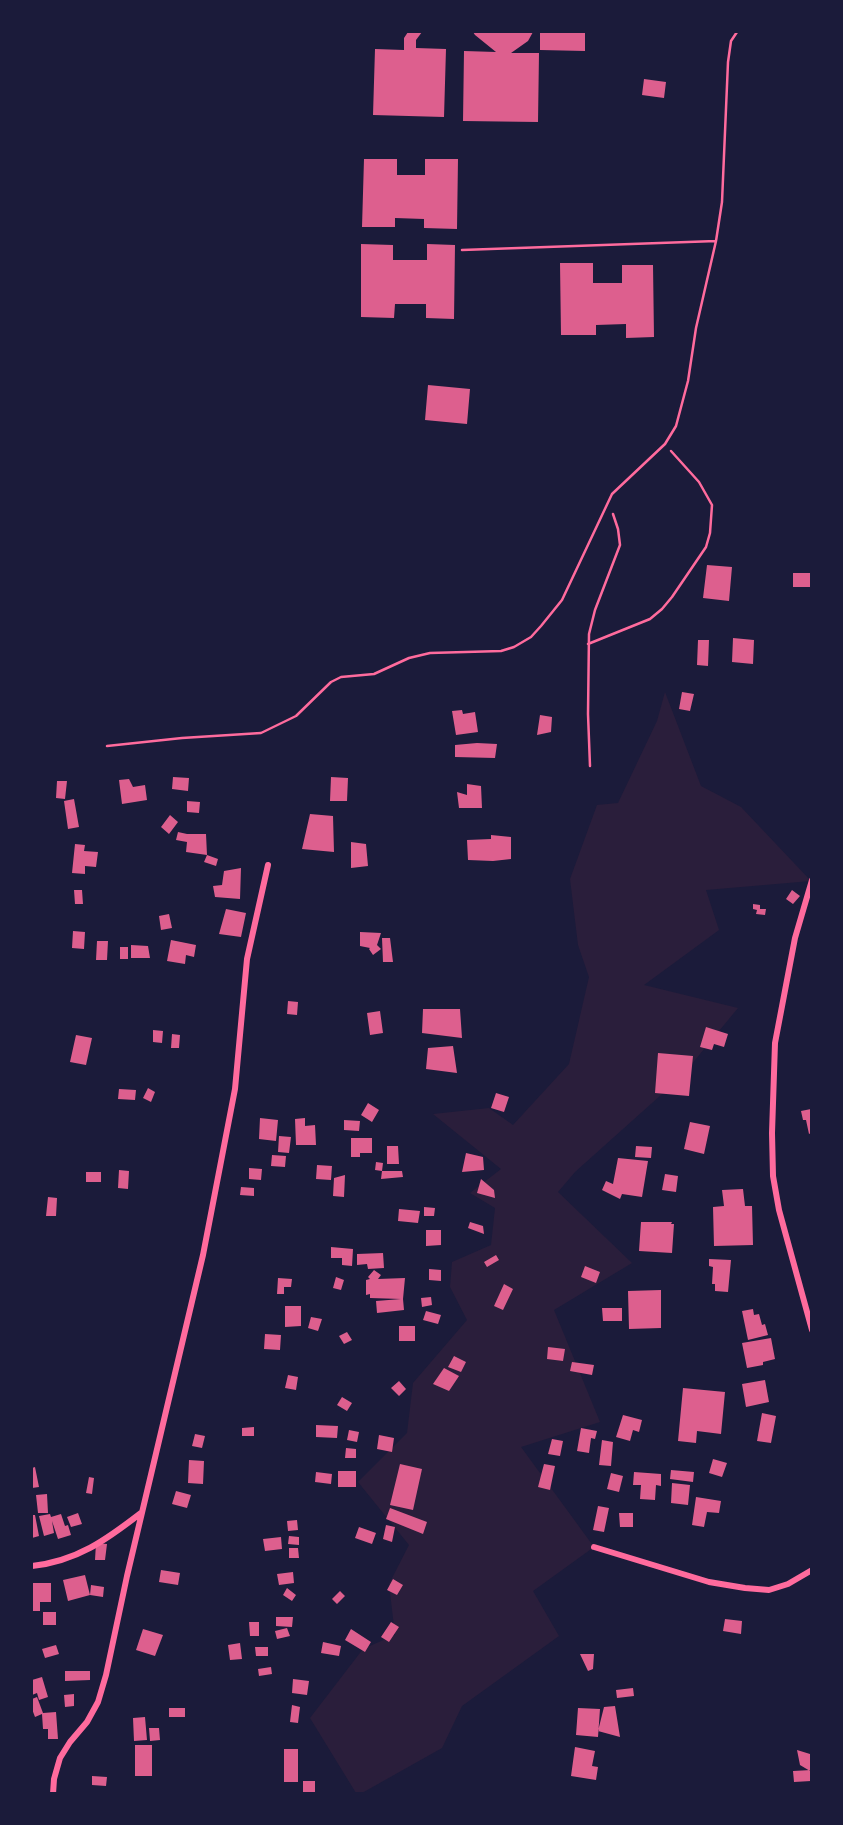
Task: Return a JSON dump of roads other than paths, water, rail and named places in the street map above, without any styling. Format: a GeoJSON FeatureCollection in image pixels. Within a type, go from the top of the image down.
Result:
{"type":"FeatureCollection","features":[{"type":"Feature","properties":{"kind":"street"},"geometry":{"type":"LineString","coordinates":[[53,1794],[60,1758],[87,1722],[106,1675],[203,1255],[235,1090],[247,959],[268,865]]}},
{"type":"Feature","properties":{"kind":"street"},"geometry":{"type":"LineString","coordinates":[[811,881],[795,938],[775,1043],[772,1133],[773,1176],[779,1210],[811,1330]]}},
{"type":"Feature","properties":{"kind":"street"},"geometry":{"type":"LineString","coordinates":[[32,1566],[82,1553],[106,1540],[142,1513]]}},
{"type":"Feature","properties":{"kind":"street"},"geometry":{"type":"LineString","coordinates":[[594,1547],[709,1582],[745,1588],[769,1590],[788,1584],[811,1570]]}},
{"type":"Feature","properties":{"kind":"lane"},"geometry":{"type":"LineString","coordinates":[[107,746],[261,733],[296,716],[331,682],[341,677],[374,674],[409,658],[430,653],[501,651],[531,637],[562,600],[612,494],[665,444],[676,426],[688,382],[696,328],[716,241],[722,202],[728,62],[732,41],[737,32]]}},
{"type":"Feature","properties":{"kind":"lane"},"geometry":{"type":"LineString","coordinates":[[462,250],[716,241]]}}]}
